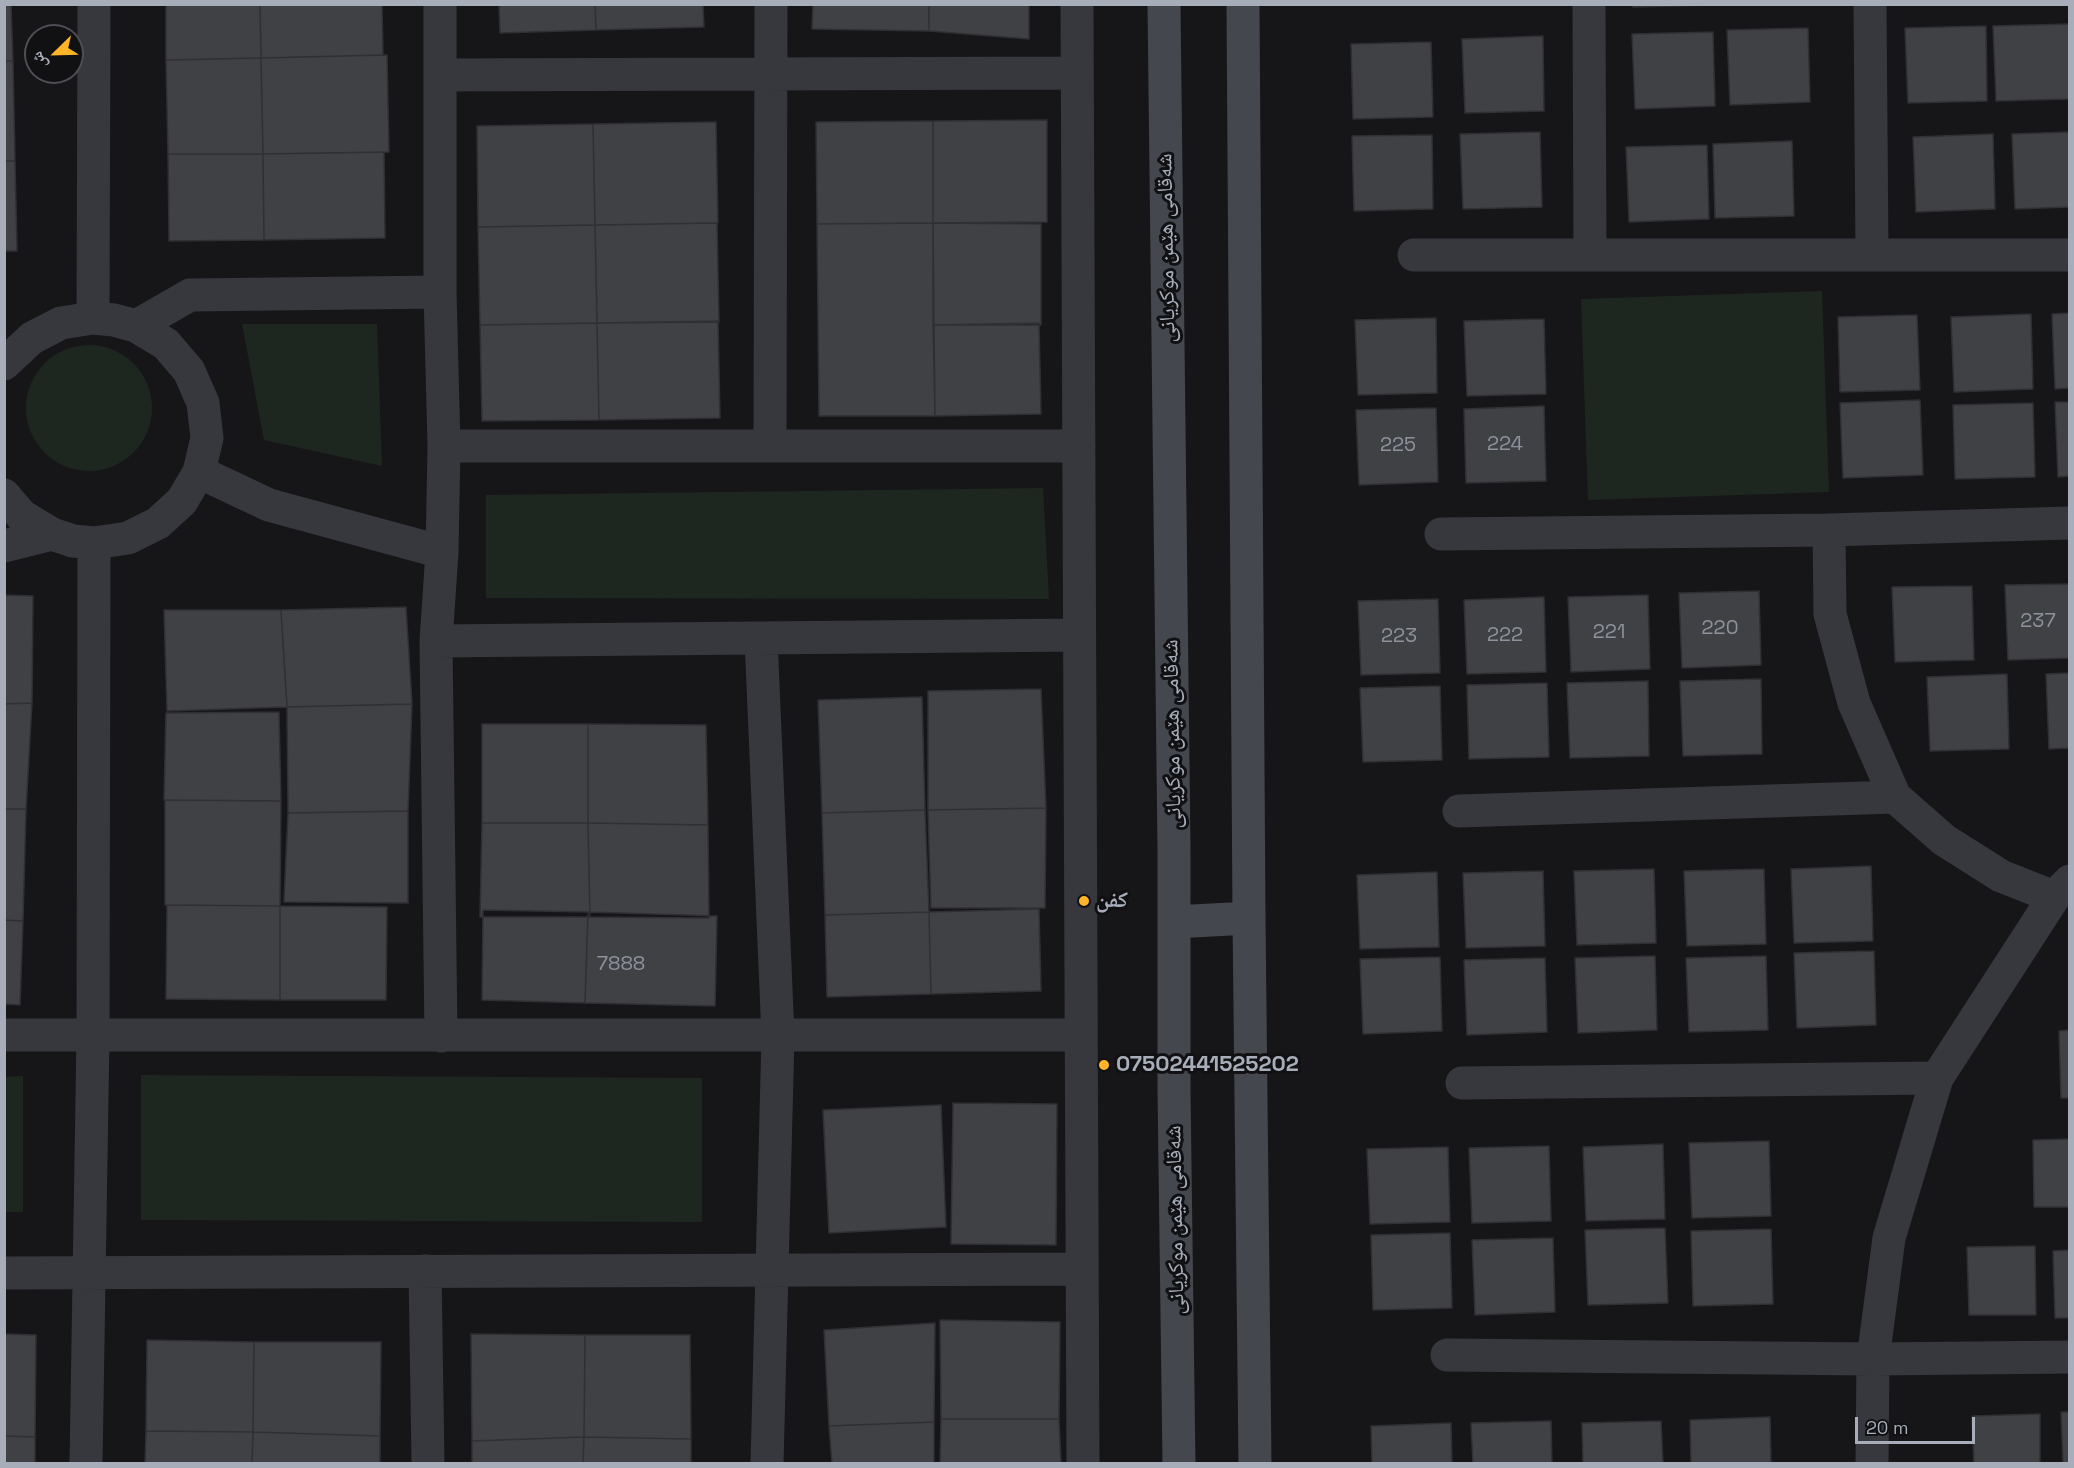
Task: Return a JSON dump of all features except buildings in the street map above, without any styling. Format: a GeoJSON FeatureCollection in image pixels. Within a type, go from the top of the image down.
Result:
{"type":"FeatureCollection","features":[{"type":"Feature","properties":{"kind":"street"},"geometry":{"type":"LineString","coordinates":[[93,318],[94,4]]}},
{"type":"Feature","properties":{"kind":"street"},"geometry":{"type":"LineString","coordinates":[[440,4],[440,292],[444,446],[442,552],[436,641],[441,1036]]}},
{"type":"Feature","properties":{"kind":"street"},"geometry":{"type":"LineString","coordinates":[[770,446],[771,4]]}},
{"type":"Feature","properties":{"kind":"street"},"geometry":{"type":"LineString","coordinates":[[1077,4],[1083,1464]]}},
{"type":"Feature","properties":{"kind":"street","name":"شەقامی هێمن موکریانی"},"geometry":{"type":"LineString","coordinates":[[1164,4],[1179,1464]]}},
{"type":"Feature","properties":{"kind":"street"},"geometry":{"type":"LineString","coordinates":[[1243,4],[1255,1464]]}},
{"type":"Feature","properties":{"kind":"street"},"geometry":{"type":"LineString","coordinates":[[1589,4],[1590,254]]}},
{"type":"Feature","properties":{"kind":"street"},"geometry":{"type":"LineString","coordinates":[[1870,4],[1872,254]]}},
{"type":"Feature","properties":{"kind":"street"},"geometry":{"type":"LineString","coordinates":[[440,75],[1077,73]]}},
{"type":"Feature","properties":{"kind":"street"},"geometry":{"type":"LineString","coordinates":[[1414,255],[2070,255]]}},
{"type":"Feature","properties":{"kind":"street"},"geometry":{"type":"LineString","coordinates":[[136,326],[190,295],[440,292]]}},
{"type":"Feature","properties":{"kind":"street"},"geometry":{"type":"LineString","coordinates":[[4,364],[32,338],[61,323],[93,318],[114,320],[136,326],[166,344],[189,371],[203,403],[207,438],[199,472],[182,501],[158,523],[128,538],[94,543],[52,534],[22,516],[4,495]]}},
{"type":"Feature","properties":{"kind":"street"},"geometry":{"type":"LineString","coordinates":[[444,446],[1079,446]]}},
{"type":"Feature","properties":{"kind":"street"},"geometry":{"type":"LineString","coordinates":[[199,472],[269,505],[442,552]]}},
{"type":"Feature","properties":{"kind":"street"},"geometry":{"type":"LineString","coordinates":[[1441,534],[1829,530],[2070,523]]}},
{"type":"Feature","properties":{"kind":"street"},"geometry":{"type":"LineString","coordinates":[[1829,530],[1830,614],[1854,702],[1895,797],[1944,840],[2001,876],[2062,889],[1937,1078],[1889,1239],[1874,1359],[1872,1464]]}},
{"type":"Feature","properties":{"kind":"street"},"geometry":{"type":"LineString","coordinates":[[4,546],[52,534]]}},
{"type":"Feature","properties":{"kind":"street"},"geometry":{"type":"LineString","coordinates":[[86,1464],[93,1036],[94,543]]}},
{"type":"Feature","properties":{"kind":"street"},"geometry":{"type":"LineString","coordinates":[[436,641],[1079,635]]}},
{"type":"Feature","properties":{"kind":"street"},"geometry":{"type":"LineString","coordinates":[[761,638],[778,1036],[767,1464]]}},
{"type":"Feature","properties":{"kind":"street"},"geometry":{"type":"LineString","coordinates":[[1459,811],[1895,797]]}},
{"type":"Feature","properties":{"kind":"street"},"geometry":{"type":"LineString","coordinates":[[1174,922],[1249,918]]}},
{"type":"Feature","properties":{"kind":"street"},"geometry":{"type":"LineString","coordinates":[[4,1035],[1081,1035]]}},
{"type":"Feature","properties":{"kind":"street"},"geometry":{"type":"LineString","coordinates":[[1462,1083],[1937,1078]]}},
{"type":"Feature","properties":{"kind":"street"},"geometry":{"type":"LineString","coordinates":[[4,1273],[1082,1269]]}},
{"type":"Feature","properties":{"kind":"street"},"geometry":{"type":"LineString","coordinates":[[425,1271],[428,1464]]}},
{"type":"Feature","properties":{"kind":"street"},"geometry":{"type":"LineString","coordinates":[[1447,1355],[1874,1359],[2070,1357]]}},
{"type":"Feature","properties":{"kind":"shaded area"},"geometry":{"type":"Polygon","coordinates":[[[1822,291],[1829,492],[1588,500],[1581,299],[1822,291]]]}},
{"type":"Feature","properties":{"kind":"shaded area"},"geometry":{"type":"Polygon","coordinates":[[[242,324],[377,324],[382,466],[264,440],[242,324]]]}},
{"type":"Feature","properties":{"kind":"shaded area"},"geometry":{"type":"Polygon","coordinates":[[[89,345],[113,350],[134,363],[147,384],[152,408],[147,432],[134,453],[113,466],[89,471],[65,466],[44,453],[31,432],[26,408],[31,384],[44,363],[65,350],[89,345]]]}},
{"type":"Feature","properties":{"kind":"shaded area"},"geometry":{"type":"Polygon","coordinates":[[[1043,488],[1049,599],[486,598],[486,495],[1043,488]]]}},
{"type":"Feature","properties":{"kind":"shaded area"},"geometry":{"type":"Polygon","coordinates":[[[141,1075],[702,1078],[702,1222],[141,1220],[141,1075]]]}},
{"type":"Feature","properties":{"kind":"shaded area"},"geometry":{"type":"Polygon","coordinates":[[[23,1076],[23,1212],[5,1212],[5,1077],[23,1076]]]}},
{"type":"Feature","properties":{"kind":"place","name":"كفن"},"geometry":{"type":"Point","coordinates":[1084,901]}},
{"type":"Feature","properties":{"kind":"place","name":"07502441525202"},"geometry":{"type":"Point","coordinates":[1104,1065]}}]}
